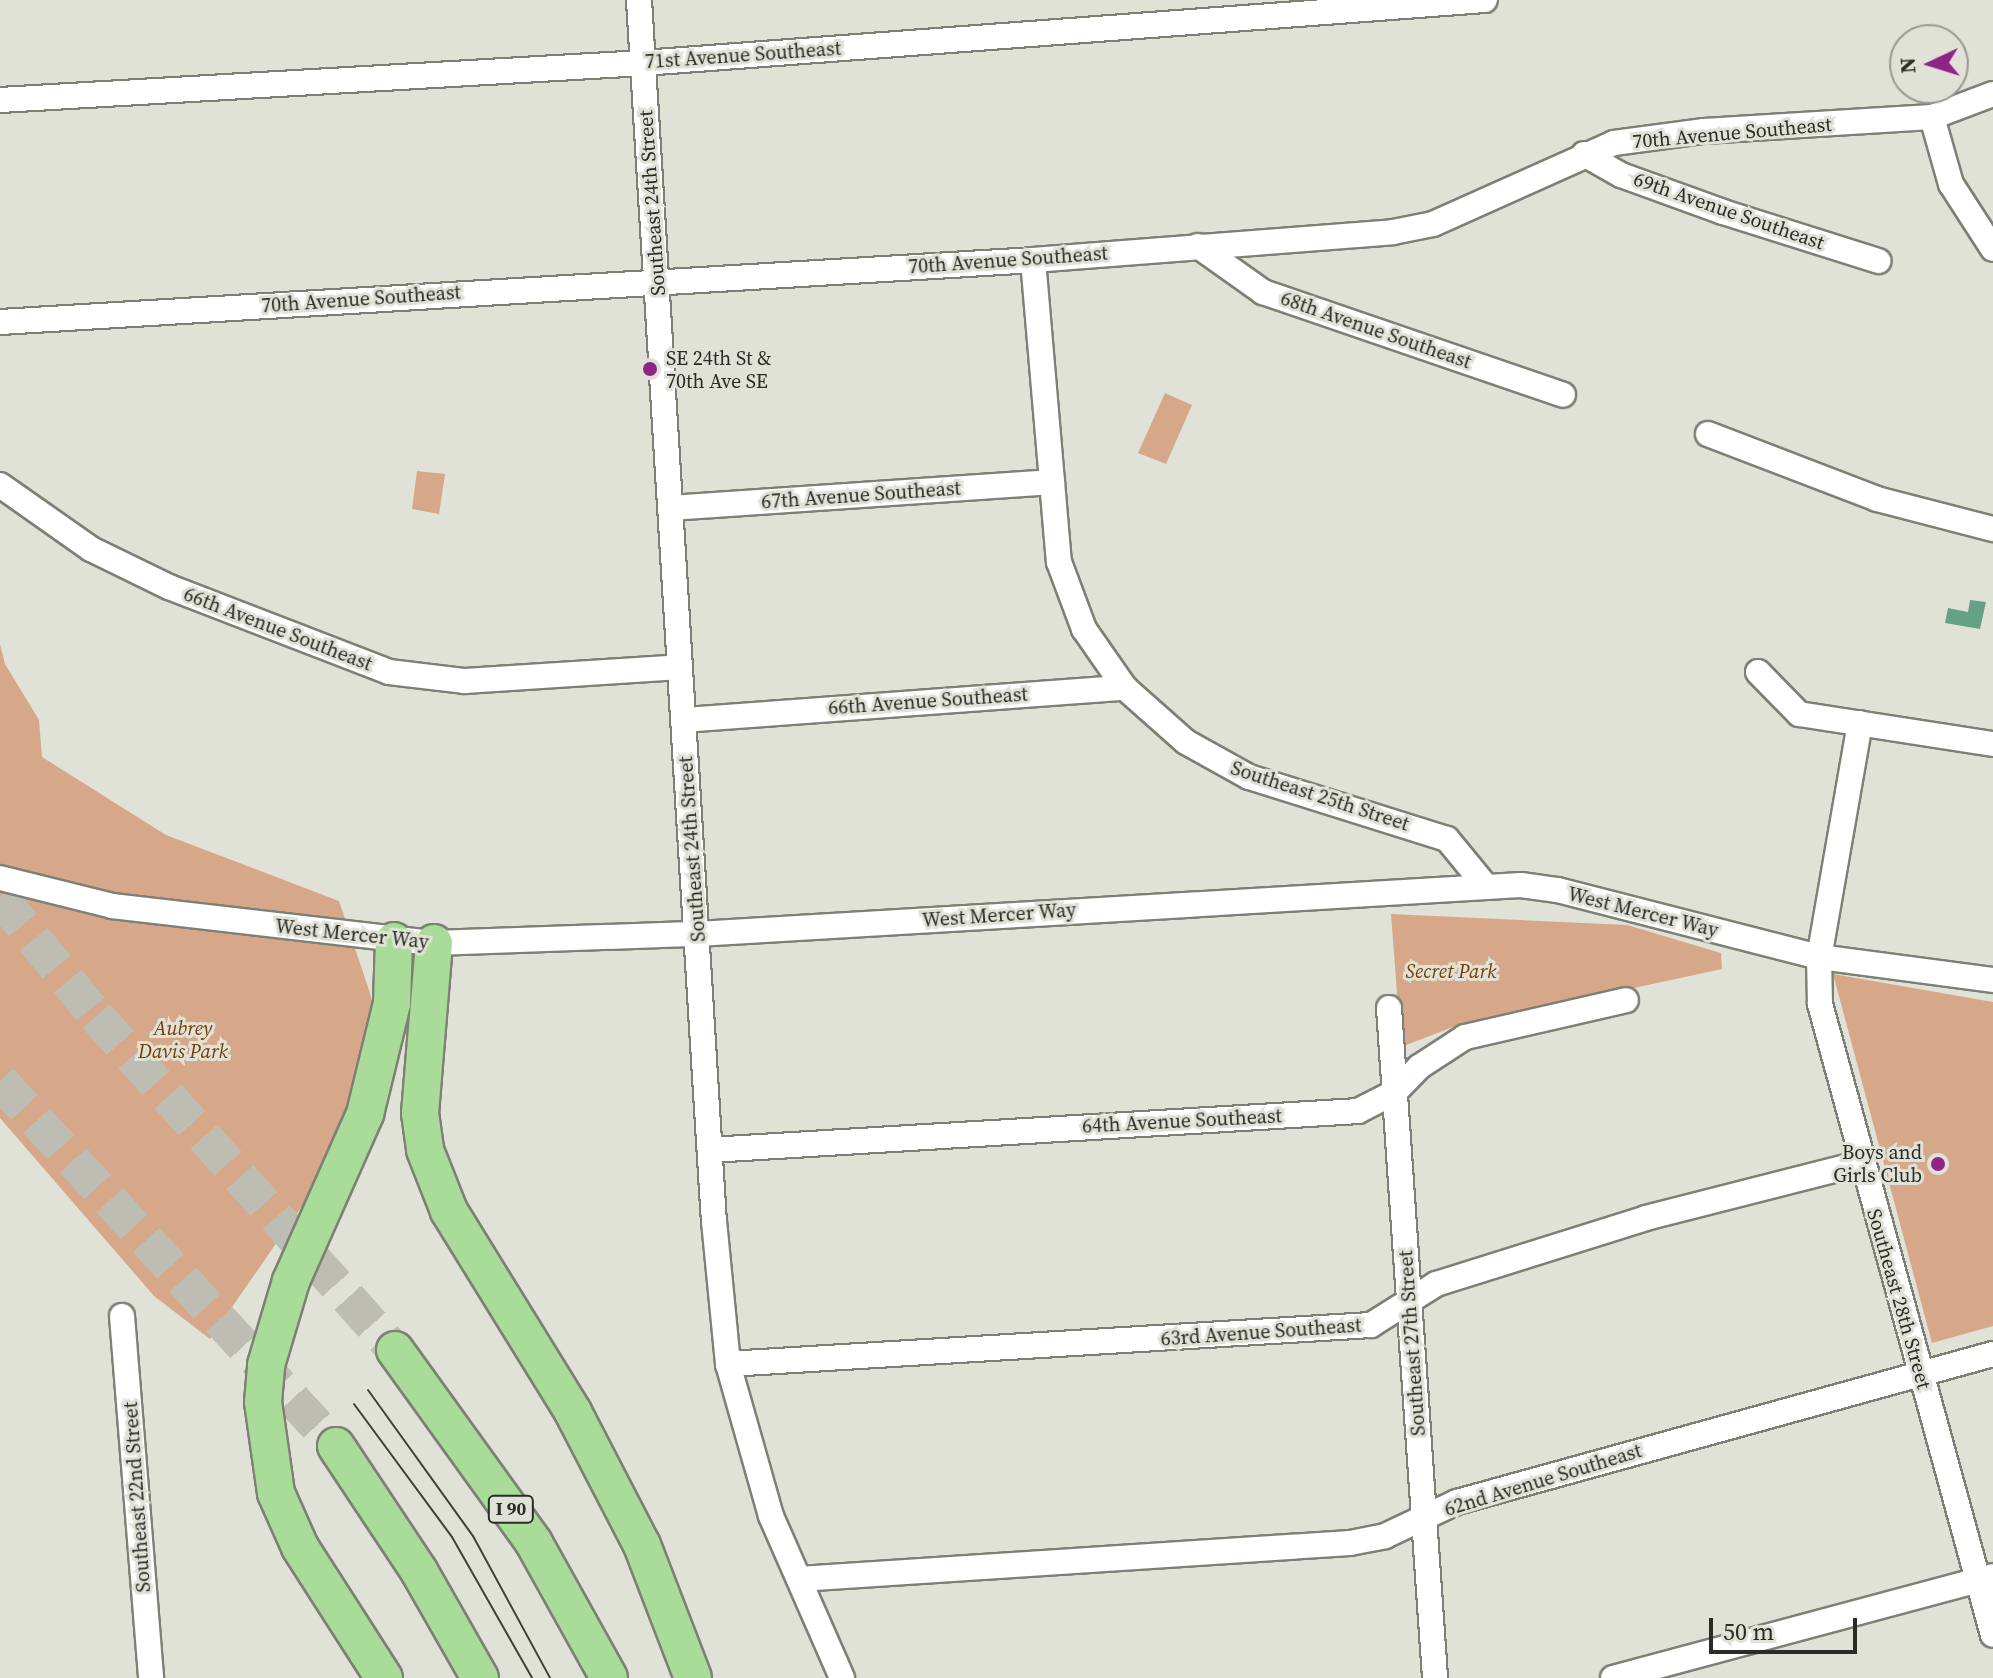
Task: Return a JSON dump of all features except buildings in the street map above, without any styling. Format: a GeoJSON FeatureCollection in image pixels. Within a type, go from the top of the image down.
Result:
{"type":"FeatureCollection","features":[{"type":"Feature","properties":{"kind":"highway"},"geometry":{"type":"LineString","coordinates":[[384,1678],[300,1547],[282,1506],[266,1441],[263,1402],[266,1365],[291,1281],[365,1114],[392,1003],[394,941]]}},
{"type":"Feature","properties":{"kind":"highway"},"geometry":{"type":"LineString","coordinates":[[434,943],[420,1113],[425,1150],[449,1211],[573,1412],[642,1545],[693,1678]]}},
{"type":"Feature","properties":{"kind":"highway","name":"I 90"},"geometry":{"type":"LineString","coordinates":[[395,1350],[534,1543],[609,1678]]}},
{"type":"Feature","properties":{"kind":"highway"},"geometry":{"type":"LineString","coordinates":[[336,1446],[419,1571],[480,1678]]}},
{"type":"Feature","properties":{"kind":"street","name":"Southeast 24th Street"},"geometry":{"type":"LineString","coordinates":[[639,0],[710,1150],[728,1364],[771,1516],[842,1678]]}},
{"type":"Feature","properties":{"kind":"street","name":"71st Avenue Southeast"},"geometry":{"type":"LineString","coordinates":[[0,100],[643,63],[1485,0]]}},
{"type":"Feature","properties":{"kind":"street","name":"70th Avenue Southeast"},"geometry":{"type":"LineString","coordinates":[[0,322],[1033,260],[1433,224],[1614,143],[1704,131],[1932,117],[1993,94]]}},
{"type":"Feature","properties":{"kind":"street"},"geometry":{"type":"LineString","coordinates":[[1932,117],[1951,184],[1993,249]]}},
{"type":"Feature","properties":{"kind":"street","name":"69th Avenue Southeast"},"geometry":{"type":"LineString","coordinates":[[1584,154],[1621,175],[1878,261]]}},
{"type":"Feature","properties":{"kind":"street","name":"68th Avenue Southeast"},"geometry":{"type":"LineString","coordinates":[[1198,246],[1263,292],[1563,395]]}},
{"type":"Feature","properties":{"kind":"street","name":"Southeast 25th Street"},"geometry":{"type":"LineString","coordinates":[[1033,260],[1059,562],[1084,629],[1125,688],[1186,742],[1249,777],[1447,839],[1484,884]]}},
{"type":"Feature","properties":{"kind":"street"},"geometry":{"type":"LineString","coordinates":[[1708,434],[1877,499],[1993,529]]}},
{"type":"Feature","properties":{"kind":"street","name":"67th Avenue Southeast"},"geometry":{"type":"LineString","coordinates":[[671,508],[1052,482]]}},
{"type":"Feature","properties":{"kind":"street","name":"66th Avenue Southeast"},"geometry":{"type":"LineString","coordinates":[[0,485],[91,549],[169,587],[389,672],[465,681],[680,667]]}},
{"type":"Feature","properties":{"kind":"street"},"geometry":{"type":"LineString","coordinates":[[1758,672],[1799,714],[1993,744]]}},
{"type":"Feature","properties":{"kind":"street","name":"66th Avenue Southeast"},"geometry":{"type":"LineString","coordinates":[[684,720],[1125,688]]}},
{"type":"Feature","properties":{"kind":"street","name":"Southeast 28th Street"},"geometry":{"type":"LineString","coordinates":[[1860,723],[1819,957],[1820,1004],[1920,1374],[1986,1578],[1993,1635]]}},
{"type":"Feature","properties":{"kind":"street","name":"West Mercer Way"},"geometry":{"type":"LineString","coordinates":[[0,878],[112,906],[394,941],[434,943],[697,934],[1484,884],[1558,890],[1819,957],[1993,980]]}},
{"type":"Feature","properties":{"kind":"street","name":"64th Avenue Southeast"},"geometry":{"type":"LineString","coordinates":[[710,1150],[1358,1111],[1395,1092],[1419,1067],[1465,1037],[1626,1000]]}},
{"type":"Feature","properties":{"kind":"street","name":"Southeast 27th Street"},"geometry":{"type":"LineString","coordinates":[[1389,1008],[1435,1678]]}},
{"type":"Feature","properties":{"kind":"street","name":"63rd Avenue Southeast"},"geometry":{"type":"LineString","coordinates":[[728,1364],[1371,1325],[1436,1284],[1646,1218],[1861,1163]]}},
{"type":"Feature","properties":{"kind":"street","name":"Southeast 22nd Street"},"geometry":{"type":"LineString","coordinates":[[122,1316],[151,1678]]}},
{"type":"Feature","properties":{"kind":"street","name":"62nd Avenue Southeast"},"geometry":{"type":"LineString","coordinates":[[799,1579],[1350,1543],[1385,1536],[1457,1502],[1993,1354]]}},
{"type":"Feature","properties":{"kind":"street"},"geometry":{"type":"LineString","coordinates":[[1613,1678],[1986,1578]]}},
{"type":"Feature","properties":{"kind":"green space"},"geometry":{"type":"Polygon","coordinates":[[[1165,393],[1192,405],[1166,464],[1138,453],[1165,393]]]}},
{"type":"Feature","properties":{"kind":"green space"},"geometry":{"type":"Polygon","coordinates":[[[417,471],[445,474],[439,514],[412,509],[417,471]]]}},
{"type":"Feature","properties":{"kind":"green space","name":"Aubrey Davis Park"},"geometry":{"type":"Polygon","coordinates":[[[0,644],[5,664],[39,720],[42,757],[166,835],[339,901],[370,993],[376,1017],[369,1065],[320,1180],[210,1339],[154,1296],[0,1118],[0,644]]]}},
{"type":"Feature","properties":{"kind":"green space","name":"Secret Park"},"geometry":{"type":"Polygon","coordinates":[[[1391,914],[1627,925],[1721,953],[1722,969],[1453,1027],[1401,1047],[1391,914]]]}},
{"type":"Feature","properties":{"kind":"green space","name":"Boys and Girls Club"},"geometry":{"type":"Polygon","coordinates":[[[1833,974],[1993,1002],[1993,1326],[1932,1343],[1833,974]]]}},
{"type":"Feature","properties":{"kind":"shaded area"},"geometry":{"type":"Polygon","coordinates":[[[1970,600],[1986,602],[1980,629],[1945,623],[1948,608],[1968,612],[1970,600]]]}},
{"type":"Feature","properties":{"kind":"tunnel"},"geometry":{"type":"LineString","coordinates":[[0,897],[96,1016],[395,1350]]}},
{"type":"Feature","properties":{"kind":"tunnel"},"geometry":{"type":"LineString","coordinates":[[0,1081],[336,1446]]}},
{"type":"Feature","properties":{"kind":"tram line"},"geometry":{"type":"LineString","coordinates":[[368,1390],[473,1536],[550,1678]]}},
{"type":"Feature","properties":{"kind":"tram line"},"geometry":{"type":"LineString","coordinates":[[354,1404],[452,1537],[532,1678]]}},
{"type":"Feature","properties":{"kind":"place","name":"SE 24th St & 70th Ave SE"},"geometry":{"type":"Point","coordinates":[650,369]}},
{"type":"Feature","properties":{"kind":"place","name":"Boys and Girls Club"},"geometry":{"type":"Point","coordinates":[1938,1164]}}]}
